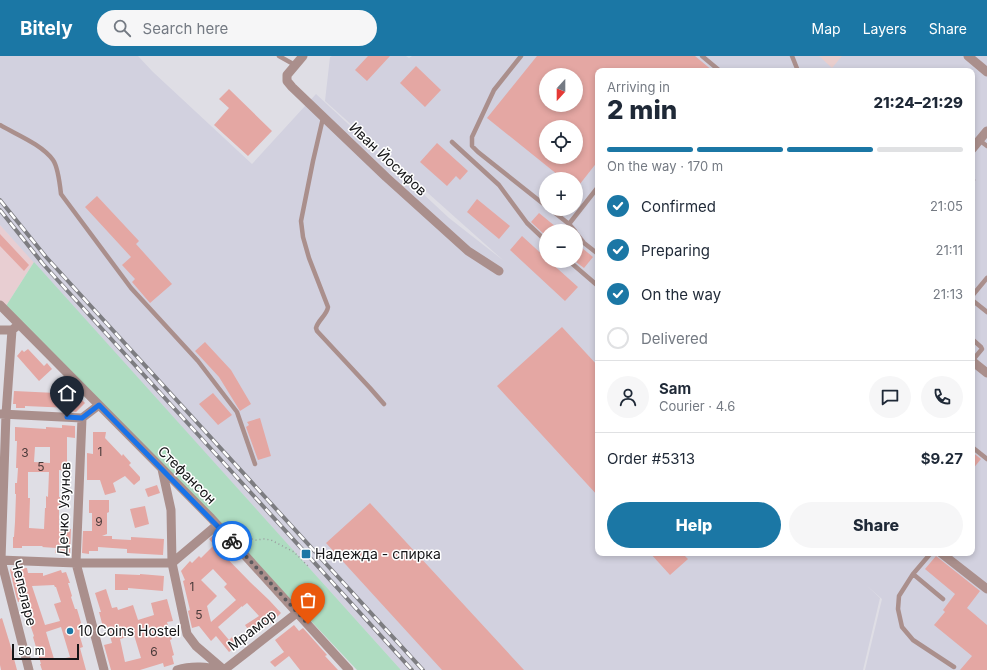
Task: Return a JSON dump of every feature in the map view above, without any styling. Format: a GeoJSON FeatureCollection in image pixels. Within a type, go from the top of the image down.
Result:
{"type":"FeatureCollection","features":[{"type":"Feature","properties":{"kind":"street","name":"Иван Йосифов"},"geometry":{"type":"LineString","coordinates":[[303,56],[287,75],[287,81],[301,98],[468,251],[498,271]]}},
{"type":"Feature","properties":{"kind":"street"},"geometry":{"type":"LineString","coordinates":[[968,56],[987,72]]}},
{"type":"Feature","properties":{"kind":"street"},"geometry":{"type":"LineString","coordinates":[[975,146],[987,131]]}},
{"type":"Feature","properties":{"kind":"street","name":"Стефансон"},"geometry":{"type":"LineString","coordinates":[[0,305],[16,327],[99,405],[217,525],[350,670]]}},
{"type":"Feature","properties":{"kind":"street"},"geometry":{"type":"LineString","coordinates":[[0,330],[16,327]]}},
{"type":"Feature","properties":{"kind":"street","name":"Чепеларе"},"geometry":{"type":"LineString","coordinates":[[16,327],[3,414],[0,560],[29,670]]}},
{"type":"Feature","properties":{"kind":"street"},"geometry":{"type":"LineString","coordinates":[[975,363],[987,373]]}},
{"type":"Feature","properties":{"kind":"street"},"geometry":{"type":"LineString","coordinates":[[3,414],[82,418],[99,405]]}},
{"type":"Feature","properties":{"kind":"street","name":"Дечко Узунов"},"geometry":{"type":"LineString","coordinates":[[82,418],[76,563],[104,670]]}},
{"type":"Feature","properties":{"kind":"street"},"geometry":{"type":"LineString","coordinates":[[162,469],[171,510],[172,563],[187,634],[196,646],[223,670]]}},
{"type":"Feature","properties":{"kind":"street"},"geometry":{"type":"LineString","coordinates":[[0,560],[76,563],[172,563],[217,525]]}},
{"type":"Feature","properties":{"kind":"street"},"geometry":{"type":"LineString","coordinates":[[946,556],[987,589]]}},
{"type":"Feature","properties":{"kind":"street","name":"Мрамор"},"geometry":{"type":"LineString","coordinates":[[177,670],[199,666],[223,670],[298,612]]}},
{"type":"Feature","properties":{"kind":"lane"},"geometry":{"type":"LineString","coordinates":[[279,56],[295,65]]}},
{"type":"Feature","properties":{"kind":"lane"},"geometry":{"type":"LineString","coordinates":[[521,56],[494,90],[472,138],[472,146],[539,200]]}},
{"type":"Feature","properties":{"kind":"lane"},"geometry":{"type":"LineString","coordinates":[[792,56],[796,68]]}},
{"type":"Feature","properties":{"kind":"lane"},"geometry":{"type":"LineString","coordinates":[[704,57],[717,68]]}},
{"type":"Feature","properties":{"kind":"lane"},"geometry":{"type":"LineString","coordinates":[[323,118],[312,161],[301,221],[309,258],[328,307],[327,312],[316,328],[317,331],[384,404]]}},
{"type":"Feature","properties":{"kind":"lane"},"geometry":{"type":"LineString","coordinates":[[0,125],[39,147],[54,161],[59,177],[61,194],[131,288],[198,361],[238,412],[255,464]]}},
{"type":"Feature","properties":{"kind":"lane"},"geometry":{"type":"LineString","coordinates":[[979,140],[987,146]]}},
{"type":"Feature","properties":{"kind":"lane"},"geometry":{"type":"LineString","coordinates":[[452,142],[499,185],[526,223],[539,235]]}},
{"type":"Feature","properties":{"kind":"lane"},"geometry":{"type":"LineString","coordinates":[[559,216],[569,224],[595,191]]}},
{"type":"Feature","properties":{"kind":"lane"},"geometry":{"type":"LineString","coordinates":[[583,242],[595,252]]}},
{"type":"Feature","properties":{"kind":"lane"},"geometry":{"type":"LineString","coordinates":[[577,268],[595,283]]}},
{"type":"Feature","properties":{"kind":"lane"},"geometry":{"type":"LineString","coordinates":[[975,292],[987,278]]}},
{"type":"Feature","properties":{"kind":"lane"},"geometry":{"type":"LineString","coordinates":[[975,302],[987,312]]}},
{"type":"Feature","properties":{"kind":"lane"},"geometry":{"type":"LineString","coordinates":[[975,342],[981,346],[982,349],[975,357]]}},
{"type":"Feature","properties":{"kind":"lane"},"geometry":{"type":"LineString","coordinates":[[975,449],[987,459]]}},
{"type":"Feature","properties":{"kind":"lane"},"geometry":{"type":"LineString","coordinates":[[928,556],[913,574],[898,596],[898,610],[902,627],[913,640],[954,667]]}},
{"type":"Feature","properties":{"kind":"lane"},"geometry":{"type":"LineString","coordinates":[[913,574],[943,598]]}},
{"type":"Feature","properties":{"kind":"path"},"geometry":{"type":"LineString","coordinates":[[238,536],[256,540],[271,540],[294,552],[309,567]]}},
{"type":"Feature","properties":{"kind":"shaded area"},"geometry":{"type":"Polygon","coordinates":[[[0,56],[138,56],[153,72],[252,164],[316,94],[449,218],[504,261],[325,101],[330,57],[987,56],[987,670],[865,670],[882,599],[866,585],[880,598],[863,670],[401,670],[0,225],[0,56]]]}},
{"type":"Feature","properties":{"kind":"shaded area"},"geometry":{"type":"Polygon","coordinates":[[[819,56],[842,56],[832,68],[819,56]]]}},
{"type":"Feature","properties":{"kind":"shaded area"},"geometry":{"type":"Polygon","coordinates":[[[0,225],[34,262],[6,306],[0,301],[0,225]]]}},
{"type":"Feature","properties":{"kind":"green space"},"geometry":{"type":"Polygon","coordinates":[[[34,262],[401,670],[357,670],[235,540],[6,306],[34,262]]]}},
{"type":"Feature","properties":{"kind":"building"},"geometry":{"type":"Polygon","coordinates":[[[368,56],[390,56],[367,81],[355,70],[368,56]]]}},
{"type":"Feature","properties":{"kind":"building"},"geometry":{"type":"Polygon","coordinates":[[[537,56],[695,56],[709,68],[595,68],[595,165],[583,180],[583,172],[554,172],[544,164],[583,164],[583,120],[539,120],[539,160],[487,118],[537,56]]]}},
{"type":"Feature","properties":{"kind":"building"},"geometry":{"type":"Polygon","coordinates":[[[416,66],[441,90],[425,107],[400,83],[416,66]]]}},
{"type":"Feature","properties":{"kind":"building"},"geometry":{"type":"Polygon","coordinates":[[[229,89],[272,131],[248,156],[214,125],[229,108],[219,99],[229,89]]]}},
{"type":"Feature","properties":{"kind":"building"},"geometry":{"type":"Polygon","coordinates":[[[437,143],[468,171],[460,180],[456,176],[447,186],[420,162],[437,143]]]}},
{"type":"Feature","properties":{"kind":"building"},"geometry":{"type":"Polygon","coordinates":[[[97,196],[139,241],[136,244],[172,284],[150,303],[132,282],[135,279],[122,265],[131,257],[85,207],[97,196]]]}},
{"type":"Feature","properties":{"kind":"building"},"geometry":{"type":"Polygon","coordinates":[[[477,199],[510,226],[499,239],[467,212],[477,199]]]}},
{"type":"Feature","properties":{"kind":"building"},"geometry":{"type":"Polygon","coordinates":[[[539,213],[539,216],[543,216],[552,224],[539,224],[539,229],[531,222],[539,213]]]}},
{"type":"Feature","properties":{"kind":"building"},"geometry":{"type":"Polygon","coordinates":[[[0,234],[29,265],[24,271],[0,246],[0,234]]]}},
{"type":"Feature","properties":{"kind":"building"},"geometry":{"type":"Polygon","coordinates":[[[522,236],[539,252],[539,268],[557,268],[578,287],[565,301],[510,250],[522,236]]]}},
{"type":"Feature","properties":{"kind":"building"},"geometry":{"type":"Polygon","coordinates":[[[583,249],[593,257],[584,268],[583,267],[583,249]]]}},
{"type":"Feature","properties":{"kind":"building"},"geometry":{"type":"Polygon","coordinates":[[[562,327],[595,363],[595,493],[497,386],[562,327]]]}},
{"type":"Feature","properties":{"kind":"building"},"geometry":{"type":"Polygon","coordinates":[[[205,342],[231,370],[251,404],[240,411],[219,377],[195,351],[205,342]]]}},
{"type":"Feature","properties":{"kind":"building"},"geometry":{"type":"Polygon","coordinates":[[[28,349],[44,366],[47,363],[52,369],[39,381],[17,356],[22,350],[24,352],[28,349]]]}},
{"type":"Feature","properties":{"kind":"building"},"geometry":{"type":"Polygon","coordinates":[[[63,381],[85,403],[76,412],[71,411],[71,408],[25,406],[25,408],[16,408],[16,404],[13,404],[14,391],[56,393],[56,388],[63,381]]]}},
{"type":"Feature","properties":{"kind":"building"},"geometry":{"type":"Polygon","coordinates":[[[213,393],[232,415],[218,425],[199,404],[213,393]]]}},
{"type":"Feature","properties":{"kind":"building"},"geometry":{"type":"Polygon","coordinates":[[[260,418],[271,456],[258,460],[246,427],[249,425],[247,422],[260,418]]]}},
{"type":"Feature","properties":{"kind":"building"},"geometry":{"type":"Polygon","coordinates":[[[62,425],[75,426],[75,438],[67,437],[67,471],[59,470],[59,497],[65,497],[64,506],[59,506],[59,528],[71,529],[70,553],[55,553],[56,548],[42,547],[43,546],[22,546],[22,548],[13,548],[16,494],[15,483],[17,483],[18,468],[16,468],[17,441],[15,441],[15,427],[46,429],[46,427],[62,428],[62,425]],[[35,447],[34,462],[50,463],[50,447],[35,447]],[[28,472],[28,498],[30,498],[29,528],[44,529],[49,472],[28,472]]]}},
{"type":"Feature","properties":{"kind":"building"},"geometry":{"type":"Polygon","coordinates":[[[93,432],[106,432],[105,438],[131,463],[129,465],[140,477],[140,480],[134,485],[125,476],[113,483],[116,492],[105,495],[100,480],[87,480],[87,453],[93,454],[93,432]]]}},
{"type":"Feature","properties":{"kind":"building"},"geometry":{"type":"Polygon","coordinates":[[[975,454],[981,459],[975,466],[975,454]]]}},
{"type":"Feature","properties":{"kind":"building"},"geometry":{"type":"Polygon","coordinates":[[[157,485],[160,493],[148,497],[145,489],[157,485]]]}},
{"type":"Feature","properties":{"kind":"building"},"geometry":{"type":"Polygon","coordinates":[[[89,500],[109,500],[109,512],[107,513],[107,534],[102,536],[112,536],[112,539],[131,540],[131,537],[164,539],[163,555],[127,553],[127,549],[98,547],[98,551],[89,551],[89,554],[82,553],[83,531],[92,531],[92,513],[89,513],[89,500]]]}},
{"type":"Feature","properties":{"kind":"building"},"geometry":{"type":"Polygon","coordinates":[[[370,503],[524,670],[442,670],[326,543],[370,503]]]}},
{"type":"Feature","properties":{"kind":"building"},"geometry":{"type":"Polygon","coordinates":[[[145,506],[149,524],[135,528],[130,509],[145,506]]]}},
{"type":"Feature","properties":{"kind":"building"},"geometry":{"type":"Polygon","coordinates":[[[216,533],[224,542],[217,548],[209,539],[216,533]]]}},
{"type":"Feature","properties":{"kind":"building"},"geometry":{"type":"Polygon","coordinates":[[[214,545],[281,613],[270,624],[252,635],[245,625],[259,616],[247,603],[242,606],[218,627],[229,640],[232,637],[238,645],[229,652],[216,636],[211,641],[199,626],[192,628],[188,611],[190,610],[183,581],[185,580],[181,571],[190,561],[192,563],[199,556],[201,558],[214,545]],[[213,569],[201,580],[217,596],[207,606],[211,622],[236,600],[224,587],[227,584],[213,569]]]}},
{"type":"Feature","properties":{"kind":"building"},"geometry":{"type":"Polygon","coordinates":[[[653,556],[685,556],[688,559],[670,575],[653,556]]]}},
{"type":"Feature","properties":{"kind":"building"},"geometry":{"type":"Polygon","coordinates":[[[936,556],[980,591],[967,608],[987,625],[987,670],[960,670],[972,656],[934,625],[945,612],[943,610],[955,594],[925,569],[936,556]]]}},
{"type":"Feature","properties":{"kind":"building"},"geometry":{"type":"Polygon","coordinates":[[[12,567],[27,568],[28,573],[43,573],[43,576],[61,570],[62,573],[66,572],[70,583],[68,583],[71,597],[75,609],[77,609],[85,636],[80,637],[83,647],[80,648],[86,670],[42,670],[33,637],[34,636],[21,601],[18,602],[10,570],[12,567]],[[54,585],[32,586],[45,625],[60,621],[54,604],[61,602],[54,585]],[[61,627],[46,632],[54,659],[57,660],[70,657],[61,627]]]}},
{"type":"Feature","properties":{"kind":"building"},"geometry":{"type":"Polygon","coordinates":[[[115,574],[164,576],[163,591],[128,588],[128,590],[115,590],[115,574]]]}},
{"type":"Feature","properties":{"kind":"building"},"geometry":{"type":"Polygon","coordinates":[[[106,589],[112,608],[117,607],[118,610],[133,605],[138,620],[154,615],[151,603],[167,599],[173,621],[167,622],[172,639],[170,640],[174,655],[172,656],[174,664],[164,667],[163,663],[140,670],[111,670],[104,645],[112,643],[107,626],[103,627],[99,612],[101,612],[95,593],[106,589]],[[134,635],[120,639],[125,662],[141,658],[134,635]]]}},
{"type":"Feature","properties":{"kind":"building"},"geometry":{"type":"Polygon","coordinates":[[[2,618],[17,670],[1,670],[0,619],[2,618]]]}},
{"type":"Feature","properties":{"kind":"building"},"geometry":{"type":"Polygon","coordinates":[[[294,625],[299,631],[303,628],[338,670],[300,670],[289,656],[275,667],[270,662],[284,652],[275,640],[294,625]]]}},
{"type":"Feature","properties":{"kind":"railway"},"geometry":{"type":"LineString","coordinates":[[0,200],[46,257],[423,670]]}},
{"type":"Feature","properties":{"kind":"railway"},"geometry":{"type":"LineString","coordinates":[[0,210],[43,264],[412,670]]}},
{"type":"Feature","properties":{"kind":"way so far"},"geometry":{"type":"LineString","coordinates":[[232,541],[308,624]]}},
{"type":"Feature","properties":{"kind":"place","name":"Надежда - спирка"},"geometry":{"type":"Point","coordinates":[306,554]}},
{"type":"Feature","properties":{"kind":"place","name":"10 Coins Hostel"},"geometry":{"type":"Point","coordinates":[70,631]}},
{"type":"Feature","properties":{"kind":"route"},"geometry":{"type":"LineString","coordinates":[[67,417],[82,418],[99,405],[232,541]]}}]}
